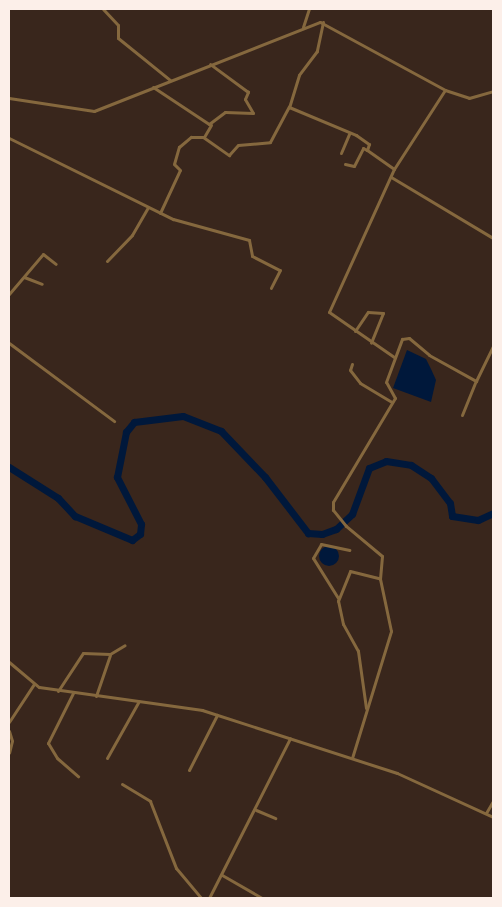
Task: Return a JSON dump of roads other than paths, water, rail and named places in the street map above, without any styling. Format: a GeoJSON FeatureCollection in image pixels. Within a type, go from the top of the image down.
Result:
{"type":"FeatureCollection","features":[{"type":"Feature","properties":{"kind":"street"},"geometry":{"type":"LineString","coordinates":[[103,9],[118,23],[118,38],[169,78]]}},
{"type":"Feature","properties":{"kind":"street"},"geometry":{"type":"LineString","coordinates":[[303,26],[309,9]]}},
{"type":"Feature","properties":{"kind":"street"},"geometry":{"type":"LineString","coordinates":[[160,213],[180,170],[174,164],[179,148],[191,137],[203,138],[229,155],[238,145],[270,142],[290,107],[299,75],[317,51],[324,22]]}},
{"type":"Feature","properties":{"kind":"street"},"geometry":{"type":"LineString","coordinates":[[9,98],[89,112],[153,87],[169,78],[210,64],[303,26],[324,22],[445,90],[469,98],[493,91]]}},
{"type":"Feature","properties":{"kind":"street"},"geometry":{"type":"LineString","coordinates":[[203,138],[212,124],[225,112],[247,116],[254,110],[245,99],[248,92],[210,64]]}},
{"type":"Feature","properties":{"kind":"street"},"geometry":{"type":"LineString","coordinates":[[153,87],[212,124]]}},
{"type":"Feature","properties":{"kind":"street"},"geometry":{"type":"LineString","coordinates":[[394,357],[371,343],[329,312],[394,169],[445,90]]}},
{"type":"Feature","properties":{"kind":"street"},"geometry":{"type":"LineString","coordinates":[[290,107],[369,144],[367,150]]}},
{"type":"Feature","properties":{"kind":"street"},"geometry":{"type":"LineString","coordinates":[[340,153],[349,134]]}},
{"type":"Feature","properties":{"kind":"street"},"geometry":{"type":"LineString","coordinates":[[9,138],[160,213],[249,240],[252,256],[280,270],[271,288]]}},
{"type":"Feature","properties":{"kind":"street"},"geometry":{"type":"LineString","coordinates":[[345,164],[354,166],[363,148],[394,169]]}},
{"type":"Feature","properties":{"kind":"street"},"geometry":{"type":"LineString","coordinates":[[391,177],[493,238]]}},
{"type":"Feature","properties":{"kind":"street"},"geometry":{"type":"LineString","coordinates":[[107,261],[132,235],[148,207]]}},
{"type":"Feature","properties":{"kind":"street"},"geometry":{"type":"LineString","coordinates":[[9,294],[42,254],[56,264]]}},
{"type":"Feature","properties":{"kind":"street"},"geometry":{"type":"LineString","coordinates":[[24,277],[42,284]]}},
{"type":"Feature","properties":{"kind":"street"},"geometry":{"type":"LineString","coordinates":[[355,331],[368,312],[383,313],[371,343]]}},
{"type":"Feature","properties":{"kind":"street"},"geometry":{"type":"LineString","coordinates":[[352,758],[390,637],[380,579],[382,556],[346,526],[333,502],[392,402],[395,394],[386,382],[402,339],[409,338],[429,355],[476,381]]}},
{"type":"Feature","properties":{"kind":"street"},"geometry":{"type":"LineString","coordinates":[[9,343],[114,421]]}},
{"type":"Feature","properties":{"kind":"street"},"geometry":{"type":"LineString","coordinates":[[462,415],[493,346]]}},
{"type":"Feature","properties":{"kind":"street"},"geometry":{"type":"LineString","coordinates":[[352,364],[350,370],[360,382],[392,402]]}},
{"type":"Feature","properties":{"kind":"street"},"geometry":{"type":"LineString","coordinates":[[349,550],[321,544],[313,558],[338,598],[343,624],[358,651],[366,709]]}},
{"type":"Feature","properties":{"kind":"street"},"geometry":{"type":"LineString","coordinates":[[338,598],[350,571],[380,579]]}},
{"type":"Feature","properties":{"kind":"street"},"geometry":{"type":"LineString","coordinates":[[58,691],[83,654],[110,654],[125,645]]}},
{"type":"Feature","properties":{"kind":"street"},"geometry":{"type":"LineString","coordinates":[[96,696],[110,654]]}},
{"type":"Feature","properties":{"kind":"street"},"geometry":{"type":"LineString","coordinates":[[9,662],[34,684],[58,691],[139,701],[217,715],[352,758],[428,785],[493,817]]}},
{"type":"Feature","properties":{"kind":"street"},"geometry":{"type":"LineString","coordinates":[[9,722],[34,684]]}},
{"type":"Feature","properties":{"kind":"street"},"geometry":{"type":"LineString","coordinates":[[73,693],[48,743],[57,758],[78,776]]}},
{"type":"Feature","properties":{"kind":"street"},"geometry":{"type":"LineString","coordinates":[[107,758],[139,701]]}},
{"type":"Feature","properties":{"kind":"street"},"geometry":{"type":"LineString","coordinates":[[189,770],[217,715]]}},
{"type":"Feature","properties":{"kind":"street"},"geometry":{"type":"LineString","coordinates":[[9,731],[12,741],[9,753]]}},
{"type":"Feature","properties":{"kind":"street"},"geometry":{"type":"LineString","coordinates":[[209,898],[256,810],[290,738]]}},
{"type":"Feature","properties":{"kind":"street"},"geometry":{"type":"LineString","coordinates":[[122,784],[150,801],[176,868],[202,898]]}},
{"type":"Feature","properties":{"kind":"street"},"geometry":{"type":"LineString","coordinates":[[486,814],[493,801]]}},
{"type":"Feature","properties":{"kind":"street"},"geometry":{"type":"LineString","coordinates":[[256,810],[275,818]]}},
{"type":"Feature","properties":{"kind":"street"},"geometry":{"type":"LineString","coordinates":[[222,875],[262,898]]}},
{"type":"Feature","properties":{"kind":"water"},"geometry":{"type":"Polygon","coordinates":[[[407,350],[426,359],[431,369],[436,380],[431,402],[393,388],[407,350]]]}},
{"type":"Feature","properties":{"kind":"water"},"geometry":{"type":"Polygon","coordinates":[[[329,546],[336,549],[339,556],[336,563],[329,566],[322,563],[319,556],[322,549],[329,546]]]}},
{"type":"Feature","properties":{"kind":"waterway"},"geometry":{"type":"LineString","coordinates":[[9,467],[58,498],[75,516],[132,540],[140,534],[141,524],[117,477],[126,432],[134,422],[183,416],[221,431],[265,477],[308,533],[322,534],[336,529],[352,514],[369,468],[386,461],[411,465],[431,478],[450,503],[452,516],[478,520],[493,513]]}}]}
